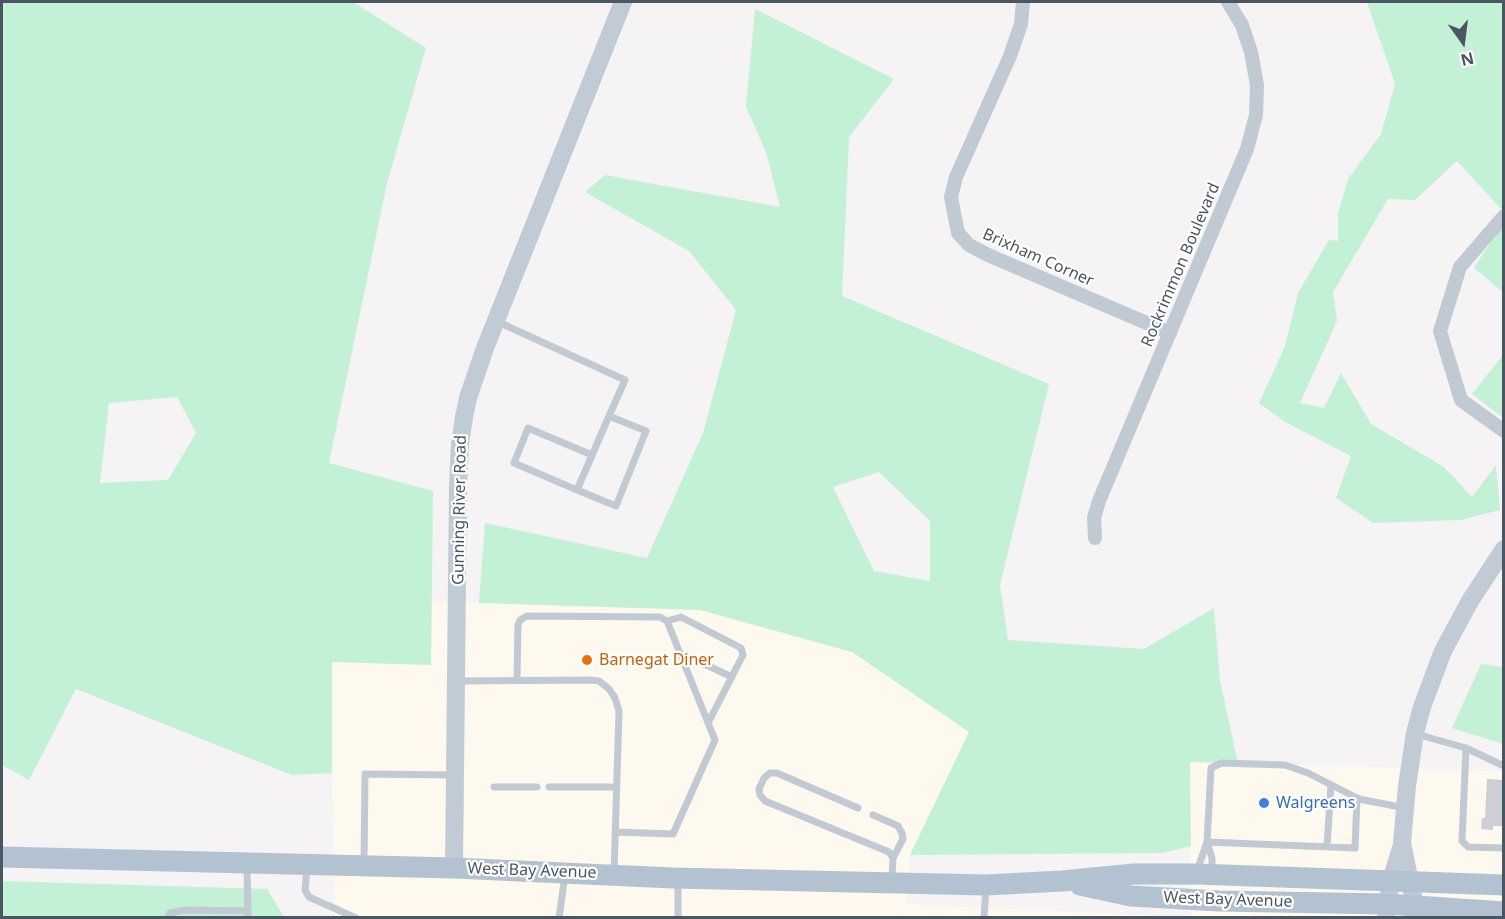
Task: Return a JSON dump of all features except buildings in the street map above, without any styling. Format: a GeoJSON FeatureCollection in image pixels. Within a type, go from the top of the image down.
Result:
{"type":"FeatureCollection","features":[{"type":"Feature","properties":{"kind":"main road","name":"West Bay Avenue"},"geometry":{"type":"LineString","coordinates":[[2,857],[454,868],[678,878],[986,885],[1134,874],[1204,874],[1503,885]]}},
{"type":"Feature","properties":{"kind":"main road"},"geometry":{"type":"LineString","coordinates":[[1158,898],[1193,890],[1202,885],[1204,874]]}},
{"type":"Feature","properties":{"kind":"main road","name":"West Bay Avenue"},"geometry":{"type":"LineString","coordinates":[[1062,881],[1131,896],[1158,898],[1387,911],[1503,912]]}},
{"type":"Feature","properties":{"kind":"street","name":"Gunning River Road"},"geometry":{"type":"LineString","coordinates":[[454,868],[460,444],[468,398],[496,321],[623,2]]}},
{"type":"Feature","properties":{"kind":"street","name":"Brixham Corner"},"geometry":{"type":"LineString","coordinates":[[1023,2],[1021,24],[1010,56],[956,177],[951,197],[958,233],[969,245],[988,255],[1170,333]]}},
{"type":"Feature","properties":{"kind":"street","name":"Rockrimmon Boulevard"},"geometry":{"type":"LineString","coordinates":[[1095,538],[1094,518],[1099,501],[1247,149],[1256,115],[1257,85],[1251,52],[1242,25],[1228,2]]}},
{"type":"Feature","properties":{"kind":"street"},"geometry":{"type":"LineString","coordinates":[[1503,216],[1460,267],[1440,331],[1461,400],[1503,431]]}},
{"type":"Feature","properties":{"kind":"street"},"geometry":{"type":"LineString","coordinates":[[1387,911],[1400,881],[1405,808],[1415,733],[1422,707],[1443,651],[1470,601],[1503,552]]}},
{"type":"Feature","properties":{"kind":"street"},"geometry":{"type":"LineString","coordinates":[[1400,881],[1414,912]]}},
{"type":"Feature","properties":{"kind":"lane"},"geometry":{"type":"LineString","coordinates":[[496,321],[625,380],[577,490]]}},
{"type":"Feature","properties":{"kind":"lane"},"geometry":{"type":"LineString","coordinates":[[592,455],[528,428],[514,463],[616,506],[646,431],[609,416]]}},
{"type":"Feature","properties":{"kind":"lane"},"geometry":{"type":"LineString","coordinates":[[517,681],[519,626],[520,620],[527,616],[660,617],[667,621],[714,740],[673,834],[615,832]]}},
{"type":"Feature","properties":{"kind":"lane"},"geometry":{"type":"LineString","coordinates":[[667,621],[681,616],[741,648],[743,655],[708,723]]}},
{"type":"Feature","properties":{"kind":"lane"},"geometry":{"type":"LineString","coordinates":[[681,657],[685,655],[732,677]]}},
{"type":"Feature","properties":{"kind":"lane"},"geometry":{"type":"LineString","coordinates":[[456,681],[591,680],[599,681],[609,689],[619,711],[614,875]]}},
{"type":"Feature","properties":{"kind":"lane"},"geometry":{"type":"LineString","coordinates":[[1415,733],[1466,748],[1503,766]]}},
{"type":"Feature","properties":{"kind":"lane"},"geometry":{"type":"LineString","coordinates":[[1466,748],[1462,841],[1468,847],[1503,848]]}},
{"type":"Feature","properties":{"kind":"lane"},"geometry":{"type":"LineString","coordinates":[[1204,874],[1208,842],[1211,768],[1221,763],[1285,765],[1308,773],[1357,798],[1405,808]]}},
{"type":"Feature","properties":{"kind":"lane"},"geometry":{"type":"LineString","coordinates":[[858,808],[777,773],[770,773],[764,778],[759,789],[765,801],[884,849],[890,852],[893,858]]}},
{"type":"Feature","properties":{"kind":"lane"},"geometry":{"type":"LineString","coordinates":[[364,866],[365,774],[456,775]]}},
{"type":"Feature","properties":{"kind":"lane"},"geometry":{"type":"LineString","coordinates":[[1327,846],[1331,785]]}},
{"type":"Feature","properties":{"kind":"lane"},"geometry":{"type":"LineString","coordinates":[[494,787],[537,787]]}},
{"type":"Feature","properties":{"kind":"lane"},"geometry":{"type":"LineString","coordinates":[[549,787],[616,787]]}},
{"type":"Feature","properties":{"kind":"lane"},"geometry":{"type":"LineString","coordinates":[[1208,842],[1356,848],[1357,798]]}},
{"type":"Feature","properties":{"kind":"lane"},"geometry":{"type":"LineString","coordinates":[[873,815],[898,826],[902,833],[903,839],[893,858],[892,882]]}},
{"type":"Feature","properties":{"kind":"lane"},"geometry":{"type":"LineString","coordinates":[[1204,874],[1212,858],[1208,842]]}},
{"type":"Feature","properties":{"kind":"lane"},"geometry":{"type":"LineString","coordinates":[[167,918],[170,913],[185,910],[248,914],[247,863]]}},
{"type":"Feature","properties":{"kind":"lane"},"geometry":{"type":"LineString","coordinates":[[307,864],[305,890],[309,897],[356,918]]}},
{"type":"Feature","properties":{"kind":"lane"},"geometry":{"type":"LineString","coordinates":[[559,918],[566,873]]}},
{"type":"Feature","properties":{"kind":"lane"},"geometry":{"type":"LineString","coordinates":[[678,878],[678,918]]}},
{"type":"Feature","properties":{"kind":"lane"},"geometry":{"type":"LineString","coordinates":[[984,918],[986,885]]}},
{"type":"Feature","properties":{"kind":"shaded area"},"geometry":{"type":"Polygon","coordinates":[[[432,601],[700,610],[852,652],[969,731],[910,855],[907,904],[1177,917],[335,917],[332,662],[431,665],[432,601]]]}},
{"type":"Feature","properties":{"kind":"shaded area"},"geometry":{"type":"Polygon","coordinates":[[[1190,762],[1503,771],[1503,917],[1191,917],[1190,762]]]}},
{"type":"Feature","properties":{"kind":"green space"},"geometry":{"type":"Polygon","coordinates":[[[2,2],[353,2],[426,48],[387,183],[329,463],[433,491],[431,665],[332,662],[332,773],[292,775],[76,689],[29,780],[2,765],[2,2]],[[177,397],[109,403],[100,483],[168,480],[196,433],[177,397]]]}},
{"type":"Feature","properties":{"kind":"green space"},"geometry":{"type":"Polygon","coordinates":[[[1367,2],[1503,2],[1503,211],[1457,161],[1415,200],[1388,199],[1333,292],[1337,321],[1300,403],[1324,408],[1341,373],[1371,424],[1444,467],[1472,497],[1496,465],[1500,510],[1461,520],[1373,523],[1336,498],[1351,456],[1285,422],[1259,403],[1285,346],[1298,293],[1329,240],[1338,241],[1338,214],[1348,179],[1381,134],[1395,84],[1367,2]]]}},
{"type":"Feature","properties":{"kind":"green space"},"geometry":{"type":"Polygon","coordinates":[[[755,9],[894,79],[849,137],[842,296],[1049,384],[1000,585],[1008,640],[1144,649],[1214,608],[1220,681],[1238,763],[1190,762],[1191,846],[1162,853],[910,855],[969,732],[852,652],[700,610],[479,603],[485,523],[647,558],[703,433],[736,310],[689,251],[585,192],[605,175],[780,207],[766,152],[746,107],[755,9]],[[879,472],[833,487],[874,571],[930,581],[930,521],[879,472]]]}},
{"type":"Feature","properties":{"kind":"green space"},"geometry":{"type":"Polygon","coordinates":[[[1503,223],[1503,292],[1474,268],[1503,223]]]}},
{"type":"Feature","properties":{"kind":"green space"},"geometry":{"type":"Polygon","coordinates":[[[1503,355],[1503,418],[1472,394],[1503,355]]]}},
{"type":"Feature","properties":{"kind":"green space"},"geometry":{"type":"Polygon","coordinates":[[[1481,664],[1503,667],[1503,744],[1452,728],[1481,664]]]}},
{"type":"Feature","properties":{"kind":"green space"},"geometry":{"type":"Polygon","coordinates":[[[2,881],[267,889],[284,917],[2,918],[2,881]]]}},
{"type":"Feature","properties":{"kind":"place","name":"Barnegat Diner"},"geometry":{"type":"Point","coordinates":[587,660]}},
{"type":"Feature","properties":{"kind":"place","name":"Walgreens"},"geometry":{"type":"Point","coordinates":[1264,803]}}]}
